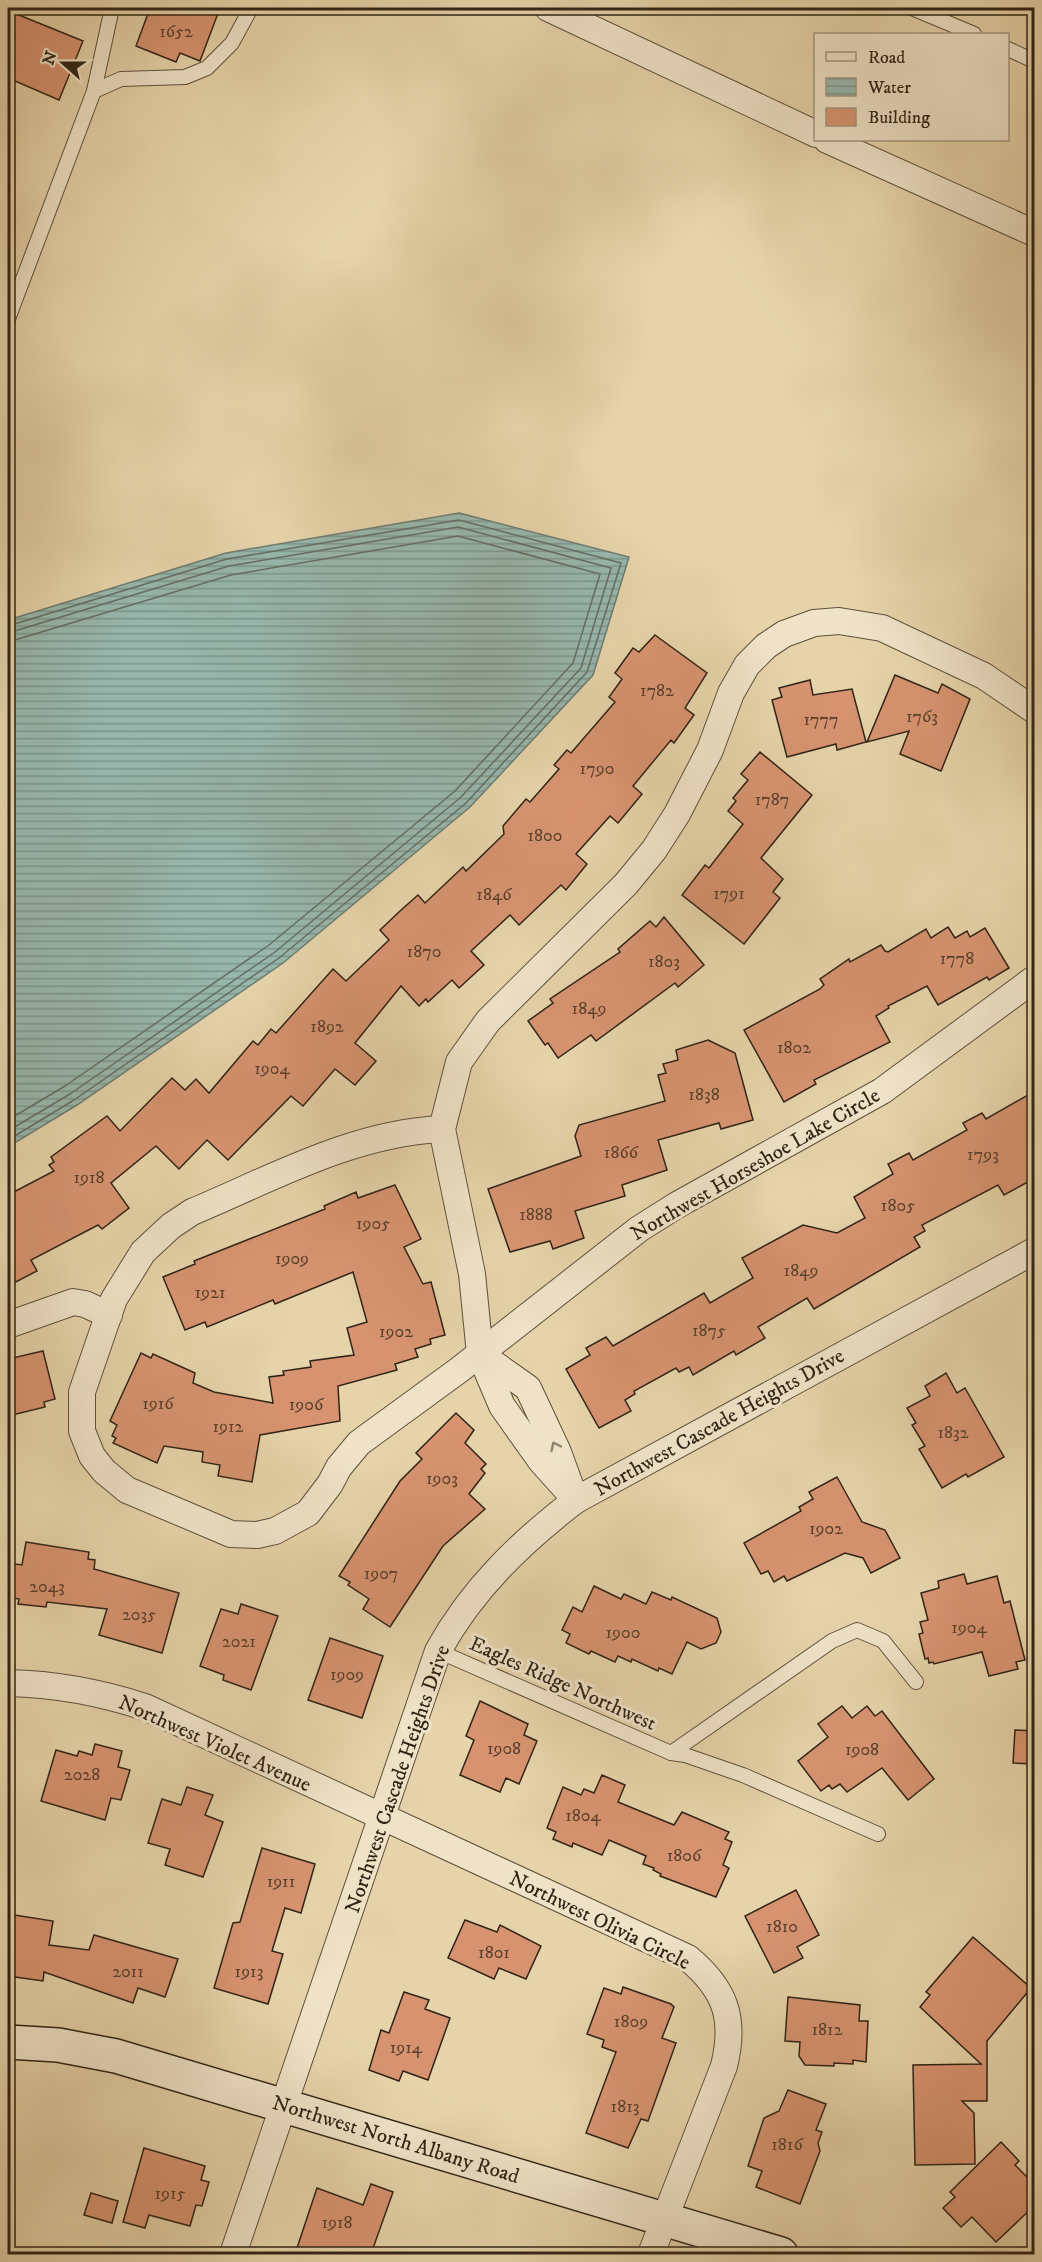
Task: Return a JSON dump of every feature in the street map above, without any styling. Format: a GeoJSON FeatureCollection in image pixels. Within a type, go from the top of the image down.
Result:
{"type":"FeatureCollection","features":[{"type":"Feature","properties":{"kind":"street"},"geometry":{"type":"LineString","coordinates":[[548,8],[814,133]]}},
{"type":"Feature","properties":{"kind":"street"},"geometry":{"type":"LineString","coordinates":[[829,141],[1035,233]]}},
{"type":"Feature","properties":{"kind":"street"},"geometry":{"type":"LineString","coordinates":[[576,1500],[541,1461],[502,1406],[480,1353],[472,1274],[442,1130],[459,1062],[488,1021],[610,901],[654,850],[677,814],[710,750],[731,693],[747,665],[766,646],[784,634],[814,623],[839,621],[861,622],[882,628],[984,676],[1035,710]]}},
{"type":"Feature","properties":{"kind":"street","name":"Northwest Horseshoe Lake Circle"},"geometry":{"type":"LineString","coordinates":[[442,1130],[407,1131],[352,1144],[192,1212],[171,1226],[143,1252],[126,1275],[109,1315],[82,1392],[82,1431],[92,1456],[104,1471],[127,1490],[231,1534],[257,1535],[275,1532],[308,1513],[330,1484],[339,1467],[359,1443],[480,1353],[639,1229],[677,1205],[882,1091],[1035,979]]}},
{"type":"Feature","properties":{"kind":"street","name":"Northwest Cascade Heights Drive"},"geometry":{"type":"LineString","coordinates":[[233,2254],[438,1651],[463,1610],[514,1549],[576,1500],[1035,1251]]}},
{"type":"Feature","properties":{"kind":"street"},"geometry":{"type":"LineString","coordinates":[[8,1325],[73,1302],[85,1304],[109,1315]]}},
{"type":"Feature","properties":{"kind":"street","name":"Northwest Violet Avenue"},"geometry":{"type":"LineString","coordinates":[[8,1683],[47,1684],[97,1692],[145,1707],[382,1818]]}},
{"type":"Feature","properties":{"kind":"street","name":"Northwest Olivia Circle"},"geometry":{"type":"LineString","coordinates":[[382,1818],[688,1958],[707,1974],[721,1995],[726,2012],[729,2045],[724,2066],[651,2254]]}},
{"type":"Feature","properties":{"kind":"street","name":"Northwest North Albany Road"},"geometry":{"type":"LineString","coordinates":[[8,2042],[58,2045],[116,2056],[781,2254]]}},
{"type":"Feature","properties":{"kind":"lane"},"geometry":{"type":"LineString","coordinates":[[8,319],[93,91],[112,8]]}},
{"type":"Feature","properties":{"kind":"lane"},"geometry":{"type":"LineString","coordinates":[[93,91],[121,79],[185,77],[207,68],[232,43],[251,8]]}},
{"type":"Feature","properties":{"kind":"lane"},"geometry":{"type":"LineString","coordinates":[[912,8],[972,33]]}},
{"type":"Feature","properties":{"kind":"lane"},"geometry":{"type":"LineString","coordinates":[[1009,49],[1035,61]]}},
{"type":"Feature","properties":{"kind":"lane"},"geometry":{"type":"LineString","coordinates":[[671,1753],[832,1641],[857,1630],[883,1641],[916,1682]]}},
{"type":"Feature","properties":{"kind":"lane","name":"Eagles Ridge Northwest"},"geometry":{"type":"LineString","coordinates":[[438,1651],[671,1753],[685,1755],[743,1775],[878,1834]]}},
{"type":"Feature","properties":{"kind":"water"},"geometry":{"type":"Polygon","coordinates":[[[459,513],[629,557],[593,675],[470,807],[283,963],[77,1105],[8,1147],[8,620],[226,553],[459,513]]]}},
{"type":"Feature","properties":{"kind":"building"},"geometry":{"type":"Polygon","coordinates":[[[150,8],[220,8],[200,61],[180,53],[176,62],[136,46],[150,8]]]}},
{"type":"Feature","properties":{"kind":"building"},"geometry":{"type":"Polygon","coordinates":[[[14,13],[83,41],[59,100],[8,78],[8,28],[14,13]]]}},
{"type":"Feature","properties":{"kind":"building"},"geometry":{"type":"Polygon","coordinates":[[[655,635],[707,673],[685,708],[694,715],[674,743],[671,740],[633,786],[642,794],[618,823],[610,816],[576,854],[587,864],[566,890],[561,885],[519,925],[510,915],[471,951],[484,965],[459,988],[452,980],[428,1002],[426,999],[419,1006],[401,986],[355,1043],[376,1061],[355,1085],[335,1069],[303,1106],[291,1096],[228,1160],[207,1140],[179,1169],[156,1146],[111,1183],[129,1208],[102,1229],[98,1225],[31,1260],[37,1271],[8,1286],[8,1195],[54,1171],[49,1165],[54,1162],[51,1157],[107,1116],[120,1131],[172,1078],[185,1090],[196,1079],[209,1093],[253,1041],[258,1045],[271,1029],[276,1033],[333,969],[346,981],[389,940],[380,930],[400,911],[418,895],[425,903],[463,867],[466,871],[504,834],[503,826],[526,799],[530,802],[559,769],[554,765],[567,750],[571,753],[615,702],[609,697],[622,679],[615,673],[633,648],[639,652],[655,635]]]}},
{"type":"Feature","properties":{"kind":"building"},"geometry":{"type":"Polygon","coordinates":[[[895,675],[938,693],[942,684],[970,699],[941,771],[900,754],[909,731],[867,742],[895,675]]]}},
{"type":"Feature","properties":{"kind":"building"},"geometry":{"type":"Polygon","coordinates":[[[810,680],[813,695],[852,689],[866,742],[837,750],[836,744],[787,757],[772,700],[782,697],[779,688],[810,680]]]}},
{"type":"Feature","properties":{"kind":"building"},"geometry":{"type":"Polygon","coordinates":[[[760,752],[812,795],[761,858],[783,879],[773,892],[780,898],[744,944],[682,895],[705,865],[709,868],[743,824],[728,811],[736,801],[733,798],[748,780],[741,774],[760,752]]]}},
{"type":"Feature","properties":{"kind":"building"},"geometry":{"type":"Polygon","coordinates":[[[664,917],[704,965],[678,987],[675,983],[596,1041],[591,1035],[558,1058],[548,1043],[545,1045],[528,1021],[553,1003],[550,999],[620,952],[618,949],[650,921],[656,927],[664,917]]]}},
{"type":"Feature","properties":{"kind":"building"},"geometry":{"type":"Polygon","coordinates":[[[948,927],[955,938],[967,931],[970,937],[985,928],[1009,968],[989,980],[987,977],[938,1005],[927,986],[888,1006],[889,1008],[876,1016],[890,1042],[814,1080],[816,1084],[784,1102],[744,1030],[820,989],[824,985],[820,979],[849,959],[850,962],[881,945],[888,952],[926,929],[931,938],[948,927]]]}},
{"type":"Feature","properties":{"kind":"building"},"geometry":{"type":"Polygon","coordinates":[[[708,1040],[735,1053],[753,1120],[721,1129],[719,1123],[658,1140],[667,1170],[622,1185],[625,1196],[575,1211],[584,1238],[553,1249],[550,1241],[510,1252],[488,1189],[581,1156],[575,1136],[579,1125],[665,1101],[658,1075],[666,1073],[663,1064],[678,1060],[676,1050],[708,1040]]]}},
{"type":"Feature","properties":{"kind":"building"},"geometry":{"type":"Polygon","coordinates":[[[1035,1091],[1035,1178],[1004,1195],[998,1185],[922,1225],[925,1231],[914,1237],[920,1247],[814,1309],[807,1298],[758,1327],[765,1338],[736,1355],[734,1351],[693,1375],[689,1367],[679,1372],[676,1368],[634,1391],[635,1394],[625,1400],[631,1411],[599,1428],[566,1369],[590,1355],[586,1348],[606,1337],[613,1346],[704,1293],[710,1303],[753,1278],[742,1258],[803,1225],[837,1233],[865,1218],[854,1197],[893,1174],[888,1164],[909,1153],[913,1160],[967,1130],[963,1123],[982,1113],[986,1119],[1035,1091]]]}},
{"type":"Feature","properties":{"kind":"building"},"geometry":{"type":"Polygon","coordinates":[[[395,1185],[421,1239],[404,1247],[423,1284],[431,1282],[445,1335],[430,1339],[431,1344],[415,1349],[418,1357],[395,1364],[397,1370],[338,1386],[340,1421],[260,1435],[252,1482],[218,1476],[220,1465],[202,1462],[203,1452],[164,1446],[157,1463],[113,1443],[116,1438],[112,1436],[117,1425],[110,1421],[141,1353],[151,1358],[153,1354],[195,1373],[193,1383],[214,1392],[273,1403],[269,1377],[284,1375],[283,1371],[311,1367],[310,1361],[354,1355],[347,1328],[367,1322],[353,1272],[275,1304],[273,1300],[207,1327],[205,1322],[185,1330],[163,1277],[195,1264],[194,1261],[325,1209],[324,1206],[356,1192],[358,1198],[395,1185]]]}},
{"type":"Feature","properties":{"kind":"building"},"geometry":{"type":"Polygon","coordinates":[[[43,1351],[55,1399],[44,1402],[45,1407],[8,1416],[8,1359],[43,1351]]]}},
{"type":"Feature","properties":{"kind":"building"},"geometry":{"type":"Polygon","coordinates":[[[946,1373],[957,1393],[965,1388],[1004,1457],[942,1488],[919,1449],[925,1446],[912,1425],[916,1423],[907,1408],[930,1396],[925,1386],[946,1373]]]}},
{"type":"Feature","properties":{"kind":"building"},"geometry":{"type":"Polygon","coordinates":[[[456,1413],[474,1430],[465,1443],[486,1464],[481,1469],[485,1473],[469,1494],[485,1509],[443,1546],[390,1627],[363,1609],[369,1599],[348,1585],[350,1582],[339,1576],[400,1481],[422,1459],[416,1453],[456,1413]]]}},
{"type":"Feature","properties":{"kind":"building"},"geometry":{"type":"Polygon","coordinates":[[[837,1477],[862,1522],[885,1530],[900,1558],[871,1573],[863,1558],[845,1553],[787,1581],[784,1576],[774,1582],[768,1571],[761,1574],[744,1543],[801,1511],[799,1507],[813,1499],[809,1492],[837,1477]]]}},
{"type":"Feature","properties":{"kind":"building"},"geometry":{"type":"Polygon","coordinates":[[[26,1542],[89,1552],[88,1559],[95,1560],[94,1569],[179,1593],[162,1653],[99,1635],[107,1609],[47,1602],[46,1607],[18,1604],[19,1599],[8,1597],[8,1563],[22,1565],[26,1542]]]}},
{"type":"Feature","properties":{"kind":"building"},"geometry":{"type":"Polygon","coordinates":[[[964,1574],[967,1584],[997,1576],[1004,1603],[1010,1601],[1025,1660],[1016,1662],[1018,1669],[989,1676],[982,1652],[934,1664],[929,1663],[928,1658],[925,1659],[919,1634],[923,1633],[920,1622],[928,1620],[921,1593],[939,1588],[938,1581],[964,1574]]]}},
{"type":"Feature","properties":{"kind":"building"},"geometry":{"type":"Polygon","coordinates":[[[594,1586],[621,1599],[624,1594],[646,1604],[652,1592],[671,1600],[672,1597],[717,1618],[721,1632],[716,1643],[701,1649],[687,1642],[672,1674],[659,1668],[658,1671],[632,1659],[631,1662],[618,1656],[615,1662],[591,1651],[589,1654],[566,1643],[570,1634],[562,1630],[573,1607],[582,1612],[594,1586]]]}},
{"type":"Feature","properties":{"kind":"building"},"geometry":{"type":"Polygon","coordinates":[[[241,1604],[278,1616],[251,1690],[223,1680],[224,1675],[200,1666],[221,1609],[238,1614],[241,1604]]]}},
{"type":"Feature","properties":{"kind":"building"},"geometry":{"type":"Polygon","coordinates":[[[330,1638],[383,1656],[362,1718],[308,1700],[330,1638]]]}},
{"type":"Feature","properties":{"kind":"building"},"geometry":{"type":"Polygon","coordinates":[[[480,1701],[528,1724],[524,1735],[537,1741],[519,1784],[506,1778],[500,1792],[460,1775],[474,1740],[466,1736],[480,1701]]]}},
{"type":"Feature","properties":{"kind":"building"},"geometry":{"type":"Polygon","coordinates":[[[842,1706],[852,1718],[867,1706],[875,1716],[882,1711],[934,1779],[908,1800],[882,1768],[847,1792],[840,1784],[832,1789],[829,1785],[821,1791],[798,1761],[828,1737],[818,1724],[842,1706]]]}},
{"type":"Feature","properties":{"kind":"building"},"geometry":{"type":"Polygon","coordinates":[[[1015,1730],[1035,1731],[1035,1764],[1013,1763],[1015,1730]]]}},
{"type":"Feature","properties":{"kind":"building"},"geometry":{"type":"Polygon","coordinates":[[[95,1744],[122,1751],[118,1767],[130,1770],[121,1800],[111,1798],[105,1820],[41,1801],[56,1750],[77,1756],[79,1751],[92,1755],[95,1744]]]}},
{"type":"Feature","properties":{"kind":"building"},"geometry":{"type":"Polygon","coordinates":[[[602,1775],[625,1785],[618,1802],[674,1825],[682,1812],[729,1832],[725,1839],[732,1842],[723,1865],[729,1868],[716,1897],[660,1876],[661,1874],[653,1870],[654,1868],[643,1864],[646,1856],[609,1840],[602,1855],[573,1843],[572,1847],[553,1839],[556,1832],[547,1828],[563,1787],[581,1795],[584,1789],[594,1793],[602,1775]]]}},
{"type":"Feature","properties":{"kind":"building"},"geometry":{"type":"Polygon","coordinates":[[[187,1787],[213,1795],[205,1815],[223,1822],[203,1877],[165,1865],[170,1849],[148,1843],[162,1799],[181,1805],[187,1787]]]}},
{"type":"Feature","properties":{"kind":"building"},"geometry":{"type":"Polygon","coordinates":[[[262,1848],[315,1864],[301,1913],[285,1908],[272,1951],[283,1954],[268,2004],[214,1988],[233,1923],[240,1922],[262,1848]]]}},
{"type":"Feature","properties":{"kind":"building"},"geometry":{"type":"Polygon","coordinates":[[[796,1890],[819,1935],[797,1947],[803,1958],[774,1973],[745,1916],[796,1890]]]}},
{"type":"Feature","properties":{"kind":"building"},"geometry":{"type":"Polygon","coordinates":[[[8,1914],[53,1921],[49,1945],[89,1950],[94,1935],[178,1959],[165,1997],[138,1988],[133,2003],[44,1972],[43,1981],[8,1976],[8,1914]]]}},
{"type":"Feature","properties":{"kind":"building"},"geometry":{"type":"Polygon","coordinates":[[[465,1920],[497,1932],[500,1925],[541,1946],[526,1979],[499,1968],[494,1979],[448,1958],[465,1920]]]}},
{"type":"Feature","properties":{"kind":"building"},"geometry":{"type":"Polygon","coordinates":[[[973,1937],[1031,1988],[987,2041],[987,2101],[962,2101],[974,2113],[975,2164],[915,2165],[913,2065],[981,2064],[920,2007],[930,1995],[926,1992],[973,1937]]]}},
{"type":"Feature","properties":{"kind":"building"},"geometry":{"type":"Polygon","coordinates":[[[623,1987],[674,2007],[662,2038],[676,2043],[648,2121],[641,2119],[628,2148],[586,2133],[616,2052],[602,2047],[604,2040],[587,2034],[604,1988],[621,1994],[623,1987]]]}},
{"type":"Feature","properties":{"kind":"building"},"geometry":{"type":"Polygon","coordinates":[[[404,1992],[429,2000],[425,2009],[450,2018],[428,2080],[403,2071],[399,2081],[369,2070],[381,2030],[389,2033],[404,1992]]]}},
{"type":"Feature","properties":{"kind":"building"},"geometry":{"type":"Polygon","coordinates":[[[788,1997],[860,2005],[859,2021],[868,2021],[866,2062],[853,2060],[853,2064],[834,2063],[834,2066],[805,2065],[799,2056],[800,2042],[785,2041],[788,1997]]]}},
{"type":"Feature","properties":{"kind":"building"},"geometry":{"type":"Polygon","coordinates":[[[788,2090],[826,2104],[816,2130],[822,2132],[818,2143],[820,2151],[800,2204],[756,2187],[762,2171],[748,2166],[764,2118],[779,2111],[788,2090]]]}},
{"type":"Feature","properties":{"kind":"building"},"geometry":{"type":"Polygon","coordinates":[[[1001,2142],[1019,2161],[1015,2165],[1035,2185],[1035,2205],[996,2242],[972,2217],[961,2227],[943,2208],[955,2197],[950,2192],[1001,2142]]]}},
{"type":"Feature","properties":{"kind":"building"},"geometry":{"type":"Polygon","coordinates":[[[144,2148],[205,2166],[201,2180],[209,2182],[202,2206],[196,2205],[190,2226],[149,2215],[145,2228],[123,2222],[144,2148]]]}},
{"type":"Feature","properties":{"kind":"building"},"geometry":{"type":"Polygon","coordinates":[[[371,2184],[393,2192],[371,2254],[295,2254],[317,2188],[363,2205],[371,2184]]]}},
{"type":"Feature","properties":{"kind":"building"},"geometry":{"type":"Polygon","coordinates":[[[91,2193],[118,2201],[112,2223],[84,2215],[91,2193]]]}}]}
